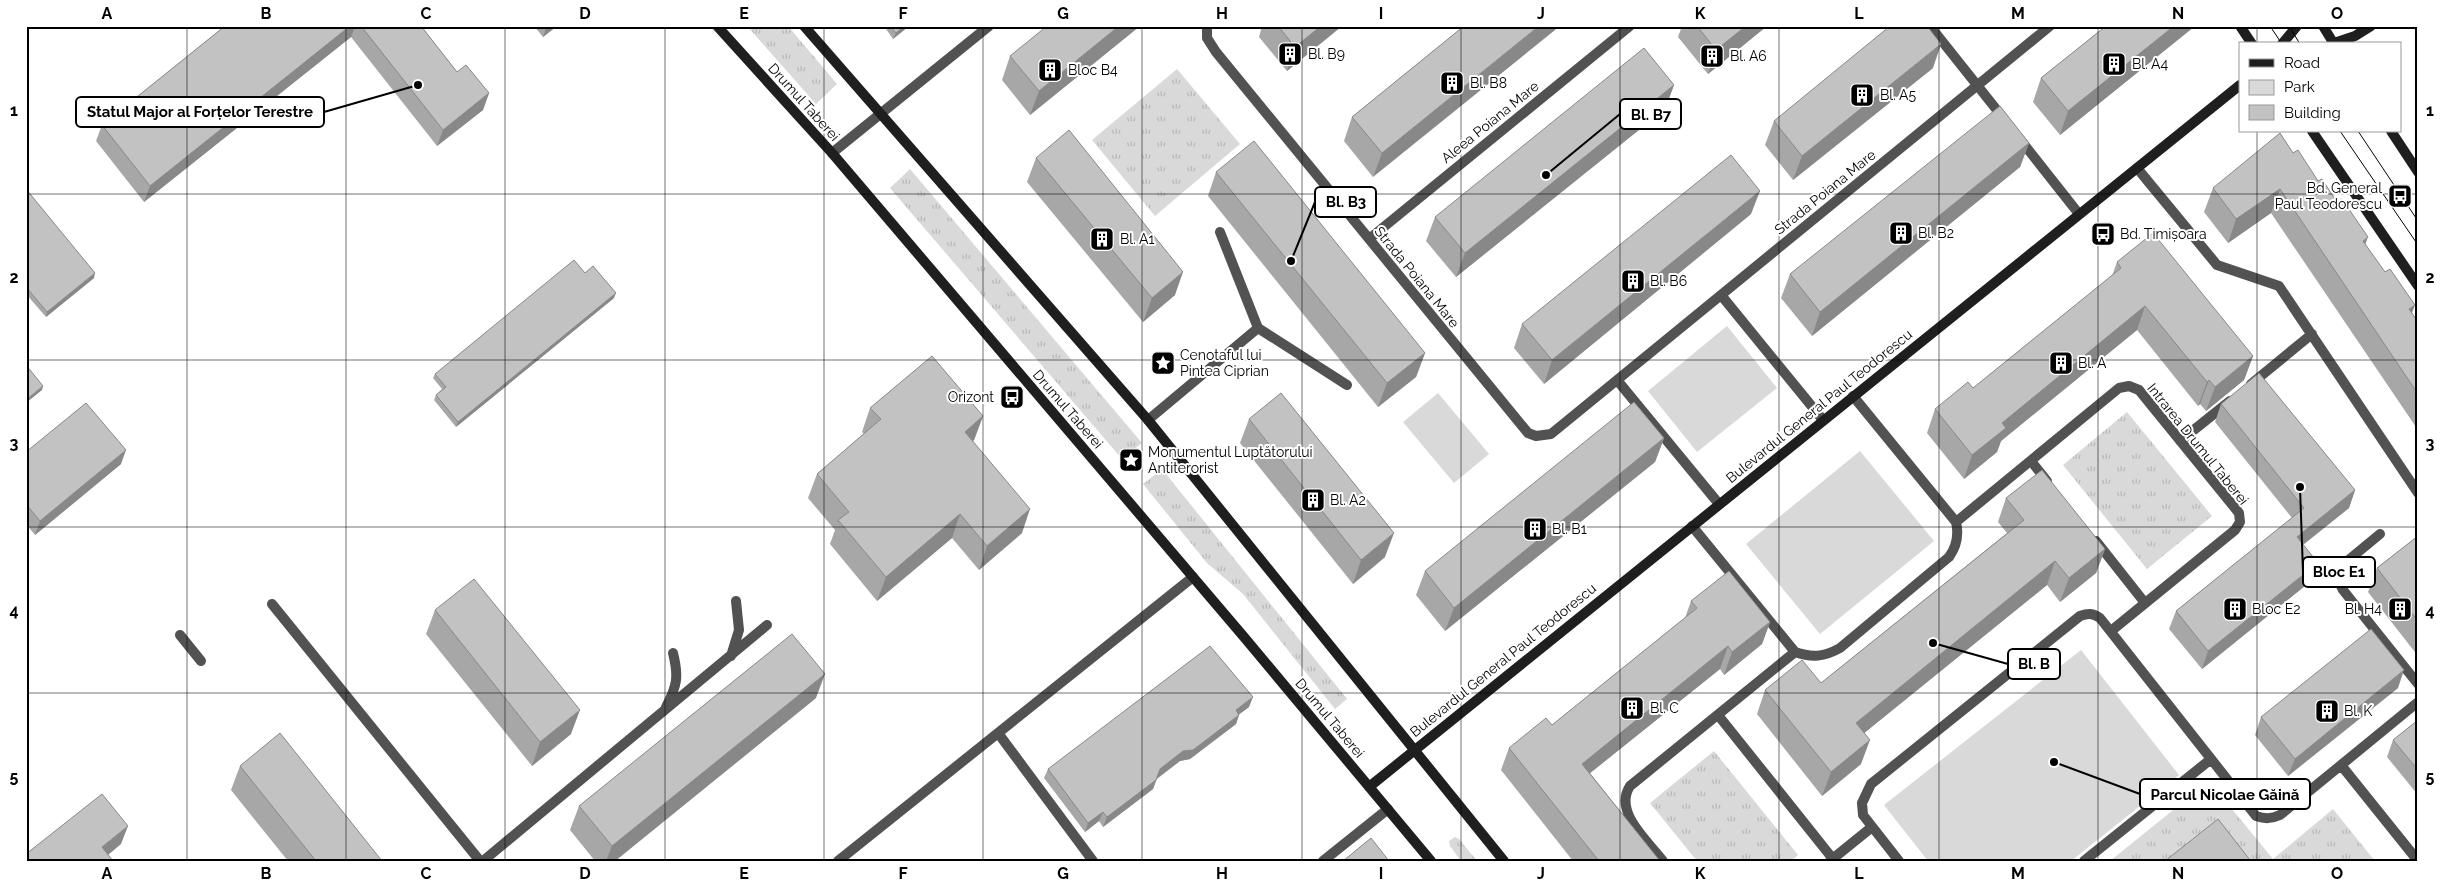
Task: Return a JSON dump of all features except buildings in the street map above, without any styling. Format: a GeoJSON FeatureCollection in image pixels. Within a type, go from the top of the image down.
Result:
{"type":"FeatureCollection","features":[{"type":"Feature","properties":{"kind":"main road","name":"Drumul Taberei"},"geometry":{"type":"LineString","coordinates":[[718,26],[832,153],[1431,861]]}},
{"type":"Feature","properties":{"kind":"main road"},"geometry":{"type":"LineString","coordinates":[[804,26],[1148,420],[1504,861]]}},
{"type":"Feature","properties":{"kind":"main road"},"geometry":{"type":"LineString","coordinates":[[2240,26],[2251,42]]}},
{"type":"Feature","properties":{"kind":"main road"},"geometry":{"type":"LineString","coordinates":[[2284,42],[2296,26]]}},
{"type":"Feature","properties":{"kind":"main road"},"geometry":{"type":"LineString","coordinates":[[2323,26],[2332,42]]}},
{"type":"Feature","properties":{"kind":"main road"},"geometry":{"type":"LineString","coordinates":[[2336,42],[2355,36],[2371,26]]}},
{"type":"Feature","properties":{"kind":"main road","name":"Bulevardul General Paul Teodorescu"},"geometry":{"type":"LineString","coordinates":[[1369,787],[2239,86]]}},
{"type":"Feature","properties":{"kind":"main road"},"geometry":{"type":"LineString","coordinates":[[2313,132],[2418,286]]}},
{"type":"Feature","properties":{"kind":"main road"},"geometry":{"type":"LineString","coordinates":[[2392,132],[2418,172]]}},
{"type":"Feature","properties":{"kind":"street"},"geometry":{"type":"LineString","coordinates":[[832,153],[989,26]]}},
{"type":"Feature","properties":{"kind":"street","name":"Strada Poiana Mare"},"geometry":{"type":"LineString","coordinates":[[1207,26],[1207,38],[1216,52],[1528,434],[1536,436],[1551,434],[2050,26]]}},
{"type":"Feature","properties":{"kind":"street","name":"Aleea Poiana Mare"},"geometry":{"type":"LineString","coordinates":[[1368,238],[1630,26]]}},
{"type":"Feature","properties":{"kind":"street"},"geometry":{"type":"LineString","coordinates":[[1930,26],[2079,214]]}},
{"type":"Feature","properties":{"kind":"street"},"geometry":{"type":"LineString","coordinates":[[2137,168],[2210,259],[2225,269],[2279,286],[2418,493]]}},
{"type":"Feature","properties":{"kind":"street"},"geometry":{"type":"LineString","coordinates":[[1220,232],[1258,328],[1346,385]]}},
{"type":"Feature","properties":{"kind":"street"},"geometry":{"type":"LineString","coordinates":[[1721,295],[1824,420]]}},
{"type":"Feature","properties":{"kind":"street"},"geometry":{"type":"LineString","coordinates":[[1148,420],[1258,328]]}},
{"type":"Feature","properties":{"kind":"street"},"geometry":{"type":"LineString","coordinates":[[2180,441],[2312,334]]}},
{"type":"Feature","properties":{"kind":"street"},"geometry":{"type":"LineString","coordinates":[[1617,380],[1719,504]]}},
{"type":"Feature","properties":{"kind":"street","name":"Intrarea Drumul Taberei"},"geometry":{"type":"LineString","coordinates":[[1956,522],[2119,388],[2129,386],[2139,390],[2239,512],[2240,522],[2235,530],[2110,631]]}},
{"type":"Feature","properties":{"kind":"street"},"geometry":{"type":"LineString","coordinates":[[1692,526],[1795,652],[1815,657],[1828,655],[1840,648],[1950,557],[1957,541],[1956,522],[1853,396]]}},
{"type":"Feature","properties":{"kind":"street"},"geometry":{"type":"LineString","coordinates":[[2031,461],[2055,490]]}},
{"type":"Feature","properties":{"kind":"street"},"geometry":{"type":"LineString","coordinates":[[2380,534],[2340,567],[2337,578],[2343,590],[2418,684]]}},
{"type":"Feature","properties":{"kind":"street"},"geometry":{"type":"LineString","coordinates":[[2091,535],[2145,602]]}},
{"type":"Feature","properties":{"kind":"street"},"geometry":{"type":"LineString","coordinates":[[838,861],[1193,578]]}},
{"type":"Feature","properties":{"kind":"street"},"geometry":{"type":"LineString","coordinates":[[730,657],[739,630],[736,602]]}},
{"type":"Feature","properties":{"kind":"street"},"geometry":{"type":"LineString","coordinates":[[272,604],[480,861]]}},
{"type":"Feature","properties":{"kind":"street"},"geometry":{"type":"LineString","coordinates":[[1899,861],[1863,815],[1862,803],[1871,784],[2080,616],[2094,614],[2110,631],[2256,816],[2268,819],[2280,815],[2418,702]]}},
{"type":"Feature","properties":{"kind":"street"},"geometry":{"type":"LineString","coordinates":[[483,861],[767,625]]}},
{"type":"Feature","properties":{"kind":"street"},"geometry":{"type":"LineString","coordinates":[[180,635],[201,660]]}},
{"type":"Feature","properties":{"kind":"street"},"geometry":{"type":"LineString","coordinates":[[1661,860],[1631,820],[1624,801],[1630,786],[1795,652]]}},
{"type":"Feature","properties":{"kind":"street"},"geometry":{"type":"LineString","coordinates":[[664,712],[676,688],[677,668],[673,653]]}},
{"type":"Feature","properties":{"kind":"street"},"geometry":{"type":"LineString","coordinates":[[1718,715],[1831,860],[1872,827]]}},
{"type":"Feature","properties":{"kind":"street"},"geometry":{"type":"LineString","coordinates":[[998,733],[1093,861]]}},
{"type":"Feature","properties":{"kind":"street"},"geometry":{"type":"LineString","coordinates":[[2084,861],[2211,759]]}},
{"type":"Feature","properties":{"kind":"street"},"geometry":{"type":"LineString","coordinates":[[2341,765],[2418,860]]}},
{"type":"Feature","properties":{"kind":"street"},"geometry":{"type":"LineString","coordinates":[[1323,861],[1388,809]]}},
{"type":"Feature","properties":{"kind":"green space"},"geometry":{"type":"Polygon","coordinates":[[[747,26],[788,26],[837,84],[816,104],[747,26]]]}},
{"type":"Feature","properties":{"kind":"green space"},"geometry":{"type":"Polygon","coordinates":[[[1177,69],[1240,144],[1155,216],[1092,140],[1177,69]]]}},
{"type":"Feature","properties":{"kind":"green space"},"geometry":{"type":"Polygon","coordinates":[[[910,169],[1142,443],[1122,459],[890,188],[910,169]]]}},
{"type":"Feature","properties":{"kind":"green space"},"geometry":{"type":"Polygon","coordinates":[[[1727,326],[1777,388],[1697,452],[1648,391],[1727,326]]]}},
{"type":"Feature","properties":{"kind":"green space"},"geometry":{"type":"Polygon","coordinates":[[[1438,393],[1489,454],[1454,483],[1403,422],[1438,393]]]}},
{"type":"Feature","properties":{"kind":"green space"},"geometry":{"type":"Polygon","coordinates":[[[2127,412],[2212,516],[2147,569],[2063,465],[2127,412]]]}},
{"type":"Feature","properties":{"kind":"green space"},"geometry":{"type":"Polygon","coordinates":[[[1860,451],[1934,541],[1820,634],[1746,544],[1860,451]]]}},
{"type":"Feature","properties":{"kind":"green space"},"geometry":{"type":"Polygon","coordinates":[[[1162,469],[1347,699],[1335,709],[1243,594],[1207,563],[1143,484],[1162,469]]]}},
{"type":"Feature","properties":{"kind":"green space"},"geometry":{"type":"Polygon","coordinates":[[[2081,650],[2179,775],[2071,861],[1928,861],[1884,805],[2081,650]]]}},
{"type":"Feature","properties":{"kind":"green space"},"geometry":{"type":"Polygon","coordinates":[[[1714,751],[1798,855],[1791,861],[1697,861],[1650,803],[1714,751]]]}},
{"type":"Feature","properties":{"kind":"green space"},"geometry":{"type":"Polygon","coordinates":[[[2209,781],[2273,859],[2333,809],[2375,861],[2110,861],[2209,781]]]}},
{"type":"Feature","properties":{"kind":"green space"},"geometry":{"type":"Polygon","coordinates":[[[1455,837],[1459,839],[1477,861],[1461,861],[1450,846],[1449,841],[1455,837]]]}},
{"type":"Feature","properties":{"kind":"tram line"},"geometry":{"type":"LineString","coordinates":[[2270,26],[2281,42]]}},
{"type":"Feature","properties":{"kind":"tram line"},"geometry":{"type":"LineString","coordinates":[[2289,26],[2299,42]]}},
{"type":"Feature","properties":{"kind":"tram line"},"geometry":{"type":"LineString","coordinates":[[2341,132],[2418,245]]}},
{"type":"Feature","properties":{"kind":"tram line"},"geometry":{"type":"LineString","coordinates":[[2359,132],[2418,221]]}},
{"type":"Feature","properties":{"kind":"place","name":"Bl. B9"},"geometry":{"type":"Point","coordinates":[1290,54]}},
{"type":"Feature","properties":{"kind":"place","name":"Bl. A6"},"geometry":{"type":"Point","coordinates":[1712,56]}},
{"type":"Feature","properties":{"kind":"place","name":"Bl. A4"},"geometry":{"type":"Point","coordinates":[2114,64]}},
{"type":"Feature","properties":{"kind":"place","name":"Bloc B4"},"geometry":{"type":"Point","coordinates":[1050,70]}},
{"type":"Feature","properties":{"kind":"place","name":"Bl. B8"},"geometry":{"type":"Point","coordinates":[1452,83]}},
{"type":"Feature","properties":{"kind":"place","name":"Statul Major al Forțelor Terestre"},"geometry":{"type":"Point","coordinates":[418,85]}},
{"type":"Feature","properties":{"kind":"place","name":"Bl. A5"},"geometry":{"type":"Point","coordinates":[1862,95]}},
{"type":"Feature","properties":{"kind":"place","name":"Bl. B7"},"geometry":{"type":"Point","coordinates":[1546,175]}},
{"type":"Feature","properties":{"kind":"place","name":"Bd. General Paul Teodorescu"},"geometry":{"type":"Point","coordinates":[2400,196]}},
{"type":"Feature","properties":{"kind":"place","name":"Bl. B2"},"geometry":{"type":"Point","coordinates":[1901,233]}},
{"type":"Feature","properties":{"kind":"place","name":"Bd. Timișoara"},"geometry":{"type":"Point","coordinates":[2103,234]}},
{"type":"Feature","properties":{"kind":"place","name":"Bl. A1"},"geometry":{"type":"Point","coordinates":[1102,239]}},
{"type":"Feature","properties":{"kind":"place","name":"Bl. B3"},"geometry":{"type":"Point","coordinates":[1291,261]}},
{"type":"Feature","properties":{"kind":"place","name":"Bl. B6"},"geometry":{"type":"Point","coordinates":[1633,281]}},
{"type":"Feature","properties":{"kind":"place","name":"Cenotaful lui Pintea Ciprian"},"geometry":{"type":"Point","coordinates":[1163,363]}},
{"type":"Feature","properties":{"kind":"place","name":"Bl. A"},"geometry":{"type":"Point","coordinates":[2061,363]}},
{"type":"Feature","properties":{"kind":"place","name":"Orizont"},"geometry":{"type":"Point","coordinates":[1012,397]}},
{"type":"Feature","properties":{"kind":"place","name":"Monumentul Luptătorului Antiterorist"},"geometry":{"type":"Point","coordinates":[1131,460]}},
{"type":"Feature","properties":{"kind":"place","name":"Bloc E1"},"geometry":{"type":"Point","coordinates":[2300,487]}},
{"type":"Feature","properties":{"kind":"place","name":"Bl. A2"},"geometry":{"type":"Point","coordinates":[1313,500]}},
{"type":"Feature","properties":{"kind":"place","name":"Bl. B1"},"geometry":{"type":"Point","coordinates":[1535,529]}},
{"type":"Feature","properties":{"kind":"place","name":"Bloc E2"},"geometry":{"type":"Point","coordinates":[2235,609]}},
{"type":"Feature","properties":{"kind":"place","name":"Bl. H4"},"geometry":{"type":"Point","coordinates":[2400,609]}},
{"type":"Feature","properties":{"kind":"place","name":"Bl. B"},"geometry":{"type":"Point","coordinates":[1933,643]}},
{"type":"Feature","properties":{"kind":"place","name":"Bl. C"},"geometry":{"type":"Point","coordinates":[1632,708]}},
{"type":"Feature","properties":{"kind":"place","name":"Bl. K"},"geometry":{"type":"Point","coordinates":[2327,711]}},
{"type":"Feature","properties":{"kind":"place","name":"Parcul Nicolae Găină"},"geometry":{"type":"Point","coordinates":[2054,762]}}]}
